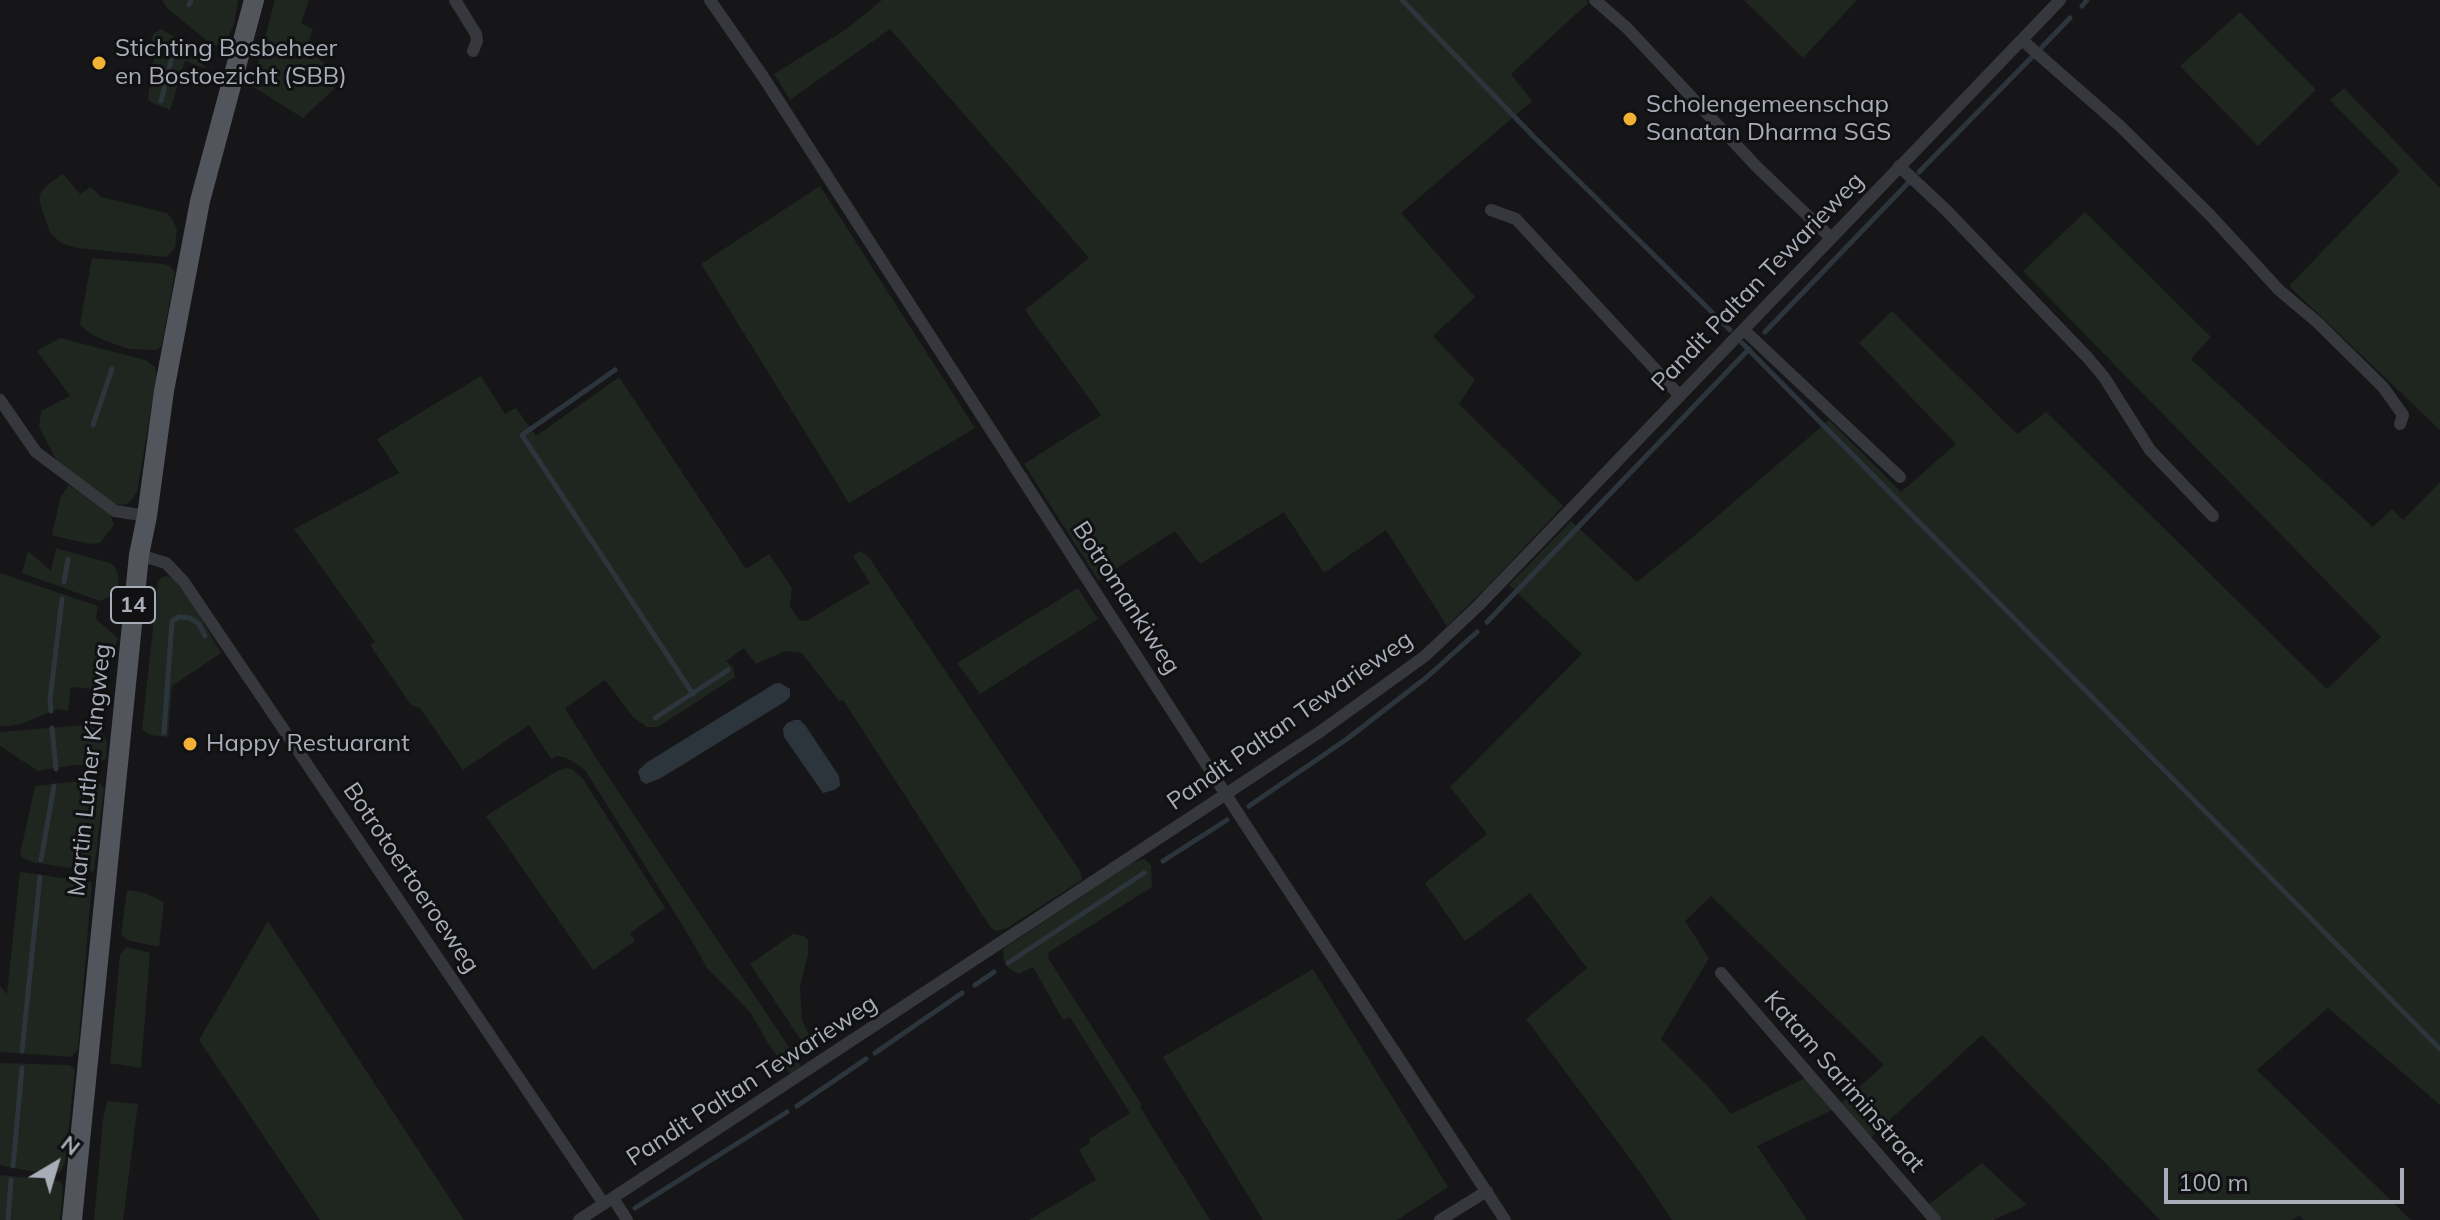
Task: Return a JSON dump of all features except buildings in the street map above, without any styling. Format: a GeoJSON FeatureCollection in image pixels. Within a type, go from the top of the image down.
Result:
{"type":"FeatureCollection","features":[{"type":"Feature","properties":{"kind":"main road","name":"Martin Luther Kingweg"},"geometry":{"type":"LineString","coordinates":[[72,1220],[139,555],[164,391],[200,201],[254,0]]}},
{"type":"Feature","properties":{"kind":"street"},"geometry":{"type":"LineString","coordinates":[[455,0],[476,34],[473,51]]}},
{"type":"Feature","properties":{"kind":"street","name":"Botromankiweg"},"geometry":{"type":"LineString","coordinates":[[710,0],[762,75],[1505,1220]]}},
{"type":"Feature","properties":{"kind":"street"},"geometry":{"type":"LineString","coordinates":[[1595,0],[1627,28],[1757,167],[1831,238]]}},
{"type":"Feature","properties":{"kind":"street","name":"Pandit Paltan Tewarieweg"},"geometry":{"type":"LineString","coordinates":[[579,1220],[1321,731],[1425,656],[1478,606],[2060,0]]}},
{"type":"Feature","properties":{"kind":"street"},"geometry":{"type":"LineString","coordinates":[[2022,40],[2120,126],[2210,215],[2279,290],[2317,322],[2383,387],[2403,415],[2400,424]]}},
{"type":"Feature","properties":{"kind":"street"},"geometry":{"type":"LineString","coordinates":[[1899,166],[1946,210],[2088,358],[2104,377],[2150,450],[2213,516]]}},
{"type":"Feature","properties":{"kind":"street"},"geometry":{"type":"LineString","coordinates":[[1491,210],[1516,219],[1680,396]]}},
{"type":"Feature","properties":{"kind":"street"},"geometry":{"type":"LineString","coordinates":[[1744,330],[1900,477]]}},
{"type":"Feature","properties":{"kind":"street"},"geometry":{"type":"LineString","coordinates":[[0,400],[36,452],[115,511],[147,516]]}},
{"type":"Feature","properties":{"kind":"street","name":"Botrotoertoeroeweg"},"geometry":{"type":"LineString","coordinates":[[139,555],[166,563],[184,582],[608,1201],[627,1220]]}},
{"type":"Feature","properties":{"kind":"street","name":"Katam Sariminstraat"},"geometry":{"type":"LineString","coordinates":[[1721,973],[1935,1220]]}},
{"type":"Feature","properties":{"kind":"street"},"geometry":{"type":"LineString","coordinates":[[1440,1220],[1487,1191]]}},
{"type":"Feature","properties":{"kind":"shaded area"},"geometry":{"type":"Polygon","coordinates":[[[162,0],[238,0],[234,24],[224,45],[212,45],[167,8],[162,0]]]}},
{"type":"Feature","properties":{"kind":"shaded area"},"geometry":{"type":"Polygon","coordinates":[[[275,0],[309,0],[301,23],[313,29],[306,48],[331,69],[324,77],[335,88],[303,118],[252,86],[275,0]]]}},
{"type":"Feature","properties":{"kind":"shaded area"},"geometry":{"type":"Polygon","coordinates":[[[882,0],[1589,2],[1511,74],[1532,101],[1401,213],[1475,297],[1433,336],[1475,380],[1459,404],[1563,506],[1447,626],[1386,530],[1324,573],[1284,512],[1200,564],[1175,531],[1098,580],[1024,464],[1101,415],[1025,310],[1089,258],[890,29],[790,100],[774,74],[848,28],[882,0]]]}},
{"type":"Feature","properties":{"kind":"shaded area"},"geometry":{"type":"Polygon","coordinates":[[[1744,0],[1857,0],[1803,58],[1744,0]]]}},
{"type":"Feature","properties":{"kind":"shaded area"},"geometry":{"type":"Polygon","coordinates":[[[2240,12],[2316,90],[2258,146],[2180,66],[2240,12]]]}},
{"type":"Feature","properties":{"kind":"shaded area"},"geometry":{"type":"Polygon","coordinates":[[[161,29],[173,36],[207,69],[185,61],[170,110],[150,102],[148,98],[154,57],[150,50],[153,34],[161,29]]]}},
{"type":"Feature","properties":{"kind":"shaded area"},"geometry":{"type":"Polygon","coordinates":[[[2344,88],[2440,188],[2440,430],[2289,286],[2400,171],[2330,100],[2344,88]]]}},
{"type":"Feature","properties":{"kind":"shaded area"},"geometry":{"type":"Polygon","coordinates":[[[63,174],[80,194],[91,187],[101,197],[167,213],[177,231],[175,248],[166,257],[77,248],[61,243],[50,233],[39,200],[47,185],[63,174]]]}},
{"type":"Feature","properties":{"kind":"shaded area"},"geometry":{"type":"Polygon","coordinates":[[[820,186],[975,428],[849,503],[701,264],[820,186]]]}},
{"type":"Feature","properties":{"kind":"shaded area"},"geometry":{"type":"Polygon","coordinates":[[[2085,212],[2211,337],[2191,359],[2373,527],[2392,509],[2403,520],[2440,482],[2440,1105],[2328,1008],[2257,1070],[2411,1220],[2304,1220],[2299,1215],[2292,1220],[2160,1220],[1982,1035],[1870,1138],[1840,1104],[1884,1065],[1711,896],[1685,921],[1709,958],[1661,1039],[1731,1114],[1807,1077],[1834,1109],[1757,1146],[1807,1220],[1672,1220],[1526,1019],[1587,968],[1530,893],[1465,941],[1425,883],[1487,834],[1450,787],[1582,654],[1509,585],[1571,521],[1637,582],[1829,420],[1901,492],[1956,444],[1859,343],[1892,311],[2017,434],[2046,412],[2327,689],[2381,637],[2023,271],[2085,212]]]}},
{"type":"Feature","properties":{"kind":"shaded area"},"geometry":{"type":"Polygon","coordinates":[[[92,258],[164,264],[175,272],[161,347],[156,350],[129,349],[89,333],[80,324],[92,258]]]}},
{"type":"Feature","properties":{"kind":"shaded area"},"geometry":{"type":"Polygon","coordinates":[[[60,338],[145,360],[155,367],[157,376],[137,492],[124,505],[111,504],[57,461],[39,427],[41,411],[70,396],[37,351],[60,338]]]}},
{"type":"Feature","properties":{"kind":"shaded area"},"geometry":{"type":"Polygon","coordinates":[[[481,376],[505,414],[516,408],[536,436],[619,377],[746,569],[769,554],[792,588],[790,607],[799,620],[806,621],[870,583],[853,556],[860,551],[868,556],[1080,871],[1082,880],[1007,928],[996,931],[991,928],[843,700],[839,701],[802,653],[785,651],[756,664],[744,648],[726,661],[733,667],[735,677],[658,727],[647,727],[633,717],[605,680],[565,708],[797,1059],[801,1066],[791,1075],[750,1012],[707,968],[585,770],[567,758],[557,756],[551,759],[529,725],[463,770],[420,708],[411,705],[370,645],[375,642],[294,529],[399,473],[377,439],[481,376]]]}},
{"type":"Feature","properties":{"kind":"shaded area"},"geometry":{"type":"Polygon","coordinates":[[[69,485],[110,513],[114,525],[100,543],[90,544],[52,534],[61,496],[69,485]]]}},
{"type":"Feature","properties":{"kind":"shaded area"},"geometry":{"type":"Polygon","coordinates":[[[56,548],[110,563],[119,578],[117,591],[100,601],[22,573],[28,551],[51,571],[56,548]]]}},
{"type":"Feature","properties":{"kind":"shaded area"},"geometry":{"type":"Polygon","coordinates":[[[0,573],[98,606],[96,619],[118,638],[113,656],[106,658],[102,686],[91,689],[71,687],[68,711],[57,709],[24,723],[0,726],[0,573]]]}},
{"type":"Feature","properties":{"kind":"shaded area"},"geometry":{"type":"Polygon","coordinates":[[[167,576],[190,599],[221,653],[172,686],[168,737],[150,735],[142,730],[158,582],[167,576]]]}},
{"type":"Feature","properties":{"kind":"shaded area"},"geometry":{"type":"Polygon","coordinates":[[[1078,588],[1098,619],[980,694],[957,663],[1078,588]]]}},
{"type":"Feature","properties":{"kind":"shaded area"},"geometry":{"type":"Polygon","coordinates":[[[780,683],[790,689],[790,697],[786,701],[661,778],[646,784],[641,781],[638,771],[646,763],[780,683]]]}},
{"type":"Feature","properties":{"kind":"shaded area"},"geometry":{"type":"Polygon","coordinates":[[[794,720],[800,720],[805,725],[839,776],[840,786],[834,790],[823,793],[784,737],[783,728],[794,720]]]}},
{"type":"Feature","properties":{"kind":"shaded area"},"geometry":{"type":"Polygon","coordinates":[[[85,725],[101,730],[107,742],[106,758],[97,765],[73,765],[38,771],[0,746],[0,732],[85,725]]]}},
{"type":"Feature","properties":{"kind":"shaded area"},"geometry":{"type":"Polygon","coordinates":[[[567,768],[583,779],[665,908],[630,933],[635,941],[593,970],[486,816],[557,771],[567,768]]]}},
{"type":"Feature","properties":{"kind":"shaded area"},"geometry":{"type":"Polygon","coordinates":[[[98,781],[104,789],[94,872],[23,858],[20,854],[35,786],[98,781]]]}},
{"type":"Feature","properties":{"kind":"shaded area"},"geometry":{"type":"Polygon","coordinates":[[[1144,859],[1151,865],[1152,887],[1049,952],[1048,958],[1142,1105],[1140,1107],[1210,1220],[1029,1220],[1096,1180],[1079,1150],[1090,1143],[1089,1139],[1130,1113],[1070,1017],[1063,1020],[1033,967],[1019,974],[1008,968],[1003,949],[1132,863],[1144,859]]]}},
{"type":"Feature","properties":{"kind":"shaded area"},"geometry":{"type":"Polygon","coordinates":[[[20,872],[92,882],[78,1050],[71,1057],[0,1052],[0,986],[7,994],[20,872]]]}},
{"type":"Feature","properties":{"kind":"shaded area"},"geometry":{"type":"Polygon","coordinates":[[[127,890],[145,893],[164,902],[159,947],[127,940],[121,934],[127,890]]]}},
{"type":"Feature","properties":{"kind":"shaded area"},"geometry":{"type":"Polygon","coordinates":[[[268,921],[464,1220],[320,1220],[199,1040],[268,921]]]}},
{"type":"Feature","properties":{"kind":"shaded area"},"geometry":{"type":"Polygon","coordinates":[[[793,934],[808,940],[808,955],[800,986],[802,1020],[812,1041],[805,1046],[750,964],[793,934]]]}},
{"type":"Feature","properties":{"kind":"shaded area"},"geometry":{"type":"Polygon","coordinates":[[[126,947],[150,953],[141,1068],[110,1063],[120,955],[126,947]]]}},
{"type":"Feature","properties":{"kind":"shaded area"},"geometry":{"type":"Polygon","coordinates":[[[1313,969],[1448,1187],[1397,1220],[1263,1220],[1163,1057],[1313,969]]]}},
{"type":"Feature","properties":{"kind":"shaded area"},"geometry":{"type":"Polygon","coordinates":[[[0,1063],[69,1065],[75,1069],[65,1162],[60,1173],[0,1165],[0,1063]]]}},
{"type":"Feature","properties":{"kind":"shaded area"},"geometry":{"type":"Polygon","coordinates":[[[107,1101],[138,1104],[123,1220],[94,1220],[107,1101]]]}},
{"type":"Feature","properties":{"kind":"shaded area"},"geometry":{"type":"Polygon","coordinates":[[[1982,1163],[2027,1205],[1993,1220],[1941,1220],[1928,1205],[1982,1163]]]}},
{"type":"Feature","properties":{"kind":"shaded area"},"geometry":{"type":"Polygon","coordinates":[[[0,1175],[60,1181],[63,1187],[60,1220],[0,1220],[0,1175]]]}},
{"type":"Feature","properties":{"kind":"waterway"},"geometry":{"type":"LineString","coordinates":[[189,5],[191,0]]}},
{"type":"Feature","properties":{"kind":"waterway"},"geometry":{"type":"LineString","coordinates":[[1402,0],[1534,137],[1730,330]]}},
{"type":"Feature","properties":{"kind":"waterway"},"geometry":{"type":"LineString","coordinates":[[2082,6],[2087,0]]}},
{"type":"Feature","properties":{"kind":"waterway"},"geometry":{"type":"LineString","coordinates":[[2042,47],[2070,18]]}},
{"type":"Feature","properties":{"kind":"waterway"},"geometry":{"type":"LineString","coordinates":[[161,101],[173,53]]}},
{"type":"Feature","properties":{"kind":"waterway"},"geometry":{"type":"LineString","coordinates":[[1919,172],[2032,57]]}},
{"type":"Feature","properties":{"kind":"waterway"},"geometry":{"type":"LineString","coordinates":[[1765,332],[1910,181]]}},
{"type":"Feature","properties":{"kind":"waterway"},"geometry":{"type":"LineString","coordinates":[[1742,343],[2440,1049]]}},
{"type":"Feature","properties":{"kind":"waterway"},"geometry":{"type":"LineString","coordinates":[[1487,622],[1749,349]]}},
{"type":"Feature","properties":{"kind":"waterway"},"geometry":{"type":"LineString","coordinates":[[93,425],[112,369]]}},
{"type":"Feature","properties":{"kind":"waterway"},"geometry":{"type":"LineString","coordinates":[[615,370],[522,435],[693,694]]}},
{"type":"Feature","properties":{"kind":"waterway"},"geometry":{"type":"LineString","coordinates":[[64,582],[68,559]]}},
{"type":"Feature","properties":{"kind":"waterway"},"geometry":{"type":"LineString","coordinates":[[51,711],[62,599]]}},
{"type":"Feature","properties":{"kind":"waterway"},"geometry":{"type":"LineString","coordinates":[[164,733],[172,621],[179,617],[190,618],[199,624],[205,636]]}},
{"type":"Feature","properties":{"kind":"waterway"},"geometry":{"type":"LineString","coordinates":[[1249,806],[1347,739],[1427,677],[1477,632]]}},
{"type":"Feature","properties":{"kind":"waterway"},"geometry":{"type":"LineString","coordinates":[[655,718],[728,670]]}},
{"type":"Feature","properties":{"kind":"waterway"},"geometry":{"type":"LineString","coordinates":[[52,728],[56,769]]}},
{"type":"Feature","properties":{"kind":"waterway"},"geometry":{"type":"LineString","coordinates":[[41,860],[54,786]]}},
{"type":"Feature","properties":{"kind":"waterway"},"geometry":{"type":"LineString","coordinates":[[1163,861],[1227,820]]}},
{"type":"Feature","properties":{"kind":"waterway"},"geometry":{"type":"LineString","coordinates":[[1008,963],[1144,873]]}},
{"type":"Feature","properties":{"kind":"waterway"},"geometry":{"type":"LineString","coordinates":[[22,1051],[40,877]]}},
{"type":"Feature","properties":{"kind":"waterway"},"geometry":{"type":"LineString","coordinates":[[975,985],[994,972]]}},
{"type":"Feature","properties":{"kind":"waterway"},"geometry":{"type":"LineString","coordinates":[[875,1053],[962,993]]}},
{"type":"Feature","properties":{"kind":"waterway"},"geometry":{"type":"LineString","coordinates":[[797,1106],[866,1059]]}},
{"type":"Feature","properties":{"kind":"waterway"},"geometry":{"type":"LineString","coordinates":[[13,1166],[22,1068]]}},
{"type":"Feature","properties":{"kind":"waterway"},"geometry":{"type":"LineString","coordinates":[[635,1208],[787,1112]]}},
{"type":"Feature","properties":{"kind":"waterway"},"geometry":{"type":"LineString","coordinates":[[8,1220],[11,1180]]}},
{"type":"Feature","properties":{"kind":"place","name":"Stichting Bosbeheer en Bostoezicht (SBB)"},"geometry":{"type":"Point","coordinates":[99,63]}},
{"type":"Feature","properties":{"kind":"place","name":"Scholengemeenschap Sanatan Dharma SGS"},"geometry":{"type":"Point","coordinates":[1630,119]}},
{"type":"Feature","properties":{"kind":"place","name":"Happy Restuarant"},"geometry":{"type":"Point","coordinates":[190,744]}}]}
